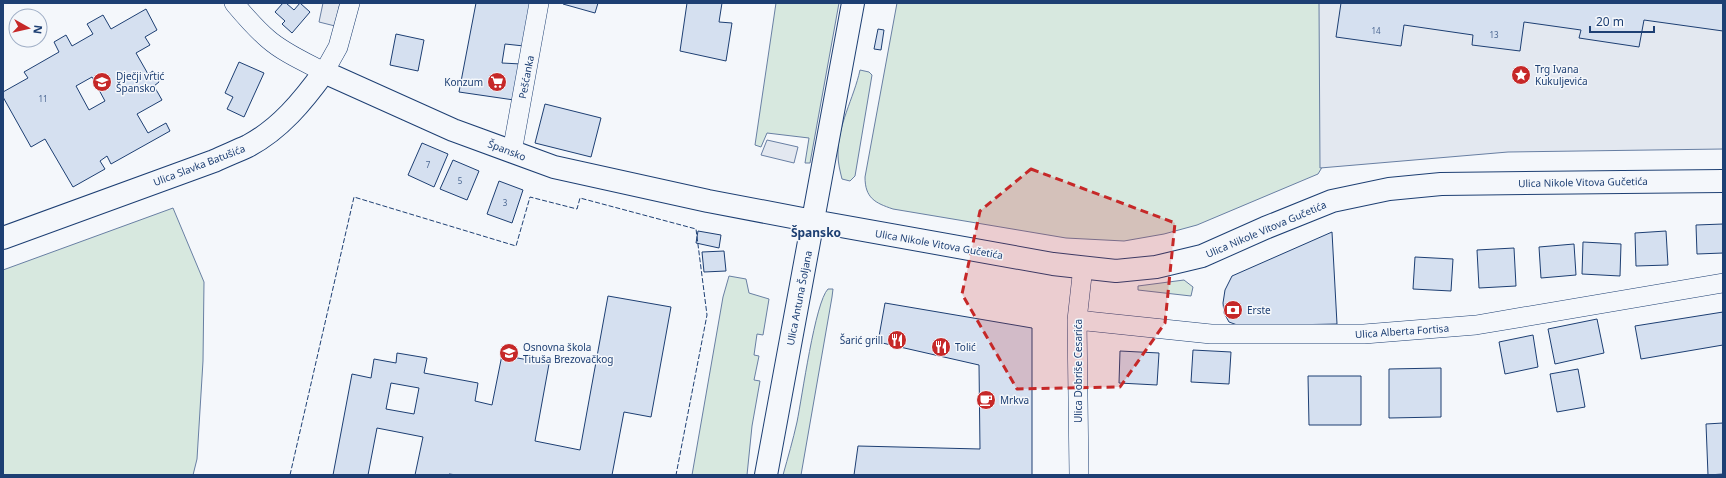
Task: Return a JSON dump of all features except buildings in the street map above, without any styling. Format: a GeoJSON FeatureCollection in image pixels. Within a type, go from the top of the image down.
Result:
{"type":"FeatureCollection","features":[{"type":"Feature","properties":{"kind":"street","name":"Špansko"},"geometry":{"type":"LineString","coordinates":[[234,3],[257,30],[288,53],[324,72],[453,130],[554,166],[700,199],[813,221]]}},
{"type":"Feature","properties":{"kind":"street","name":"Ulica Slavka Batušića"},"geometry":{"type":"LineString","coordinates":[[3,238],[214,161],[248,146],[269,133],[285,119],[307,95],[324,72],[338,46],[350,3]]}},
{"type":"Feature","properties":{"kind":"street","name":"Pešćanka"},"geometry":{"type":"LineString","coordinates":[[512,152],[539,3]]}},
{"type":"Feature","properties":{"kind":"street","name":"Ulica Antuna Šoljana"},"geometry":{"type":"LineString","coordinates":[[766,475],[852,3]]}},
{"type":"Feature","properties":{"kind":"street","name":"Ulica Nikole Vitova Gučetića"},"geometry":{"type":"LineString","coordinates":[[813,221],[983,252],[1116,271],[1139,270],[1172,264],[1202,256],[1265,228],[1332,201],[1362,193],[1405,186],[1441,184],[1723,181]]}},
{"type":"Feature","properties":{"kind":"street","name":"Ulica Dobriše Cesarića"},"geometry":{"type":"LineString","coordinates":[[1079,475],[1077,320],[1083,267]]}},
{"type":"Feature","properties":{"kind":"street","name":"Ulica Alberta Fortisa"},"geometry":{"type":"LineString","coordinates":[[1077,320],[1211,334],[1364,334],[1476,325],[1723,283]]}},
{"type":"Feature","properties":{"kind":"highlighted area"},"geometry":{"type":"Polygon","coordinates":[[[1031,169],[1175,223],[1165,323],[1120,387],[1017,389],[962,294],[980,211],[1031,169]]]}},
{"type":"Feature","properties":{"kind":"shaded area"},"geometry":{"type":"Polygon","coordinates":[[[323,3],[340,3],[335,26],[319,22],[323,3]]]}},
{"type":"Feature","properties":{"kind":"shaded area"},"geometry":{"type":"Polygon","coordinates":[[[776,3],[839,3],[810,163],[805,163],[809,138],[767,133],[761,147],[755,145],[776,3]]]}},
{"type":"Feature","properties":{"kind":"shaded area"},"geometry":{"type":"Polygon","coordinates":[[[897,3],[1320,3],[1324,164],[1318,174],[1197,225],[1164,234],[1124,241],[1066,238],[887,207],[876,202],[869,195],[865,184],[865,177],[897,3]]]}},
{"type":"Feature","properties":{"kind":"shaded area","name":"Trg Ivana Kukuljevića"},"geometry":{"type":"Polygon","coordinates":[[[1319,3],[1723,3],[1723,149],[1508,152],[1320,168],[1319,3]]]}},
{"type":"Feature","properties":{"kind":"shaded area"},"geometry":{"type":"Polygon","coordinates":[[[860,70],[869,72],[872,75],[855,176],[850,181],[842,179],[838,161],[838,144],[840,133],[860,70]]]}},
{"type":"Feature","properties":{"kind":"shaded area"},"geometry":{"type":"Polygon","coordinates":[[[767,140],[798,147],[794,163],[761,155],[767,140]]]}},
{"type":"Feature","properties":{"kind":"shaded area"},"geometry":{"type":"Polygon","coordinates":[[[173,208],[204,282],[203,361],[197,459],[193,475],[3,475],[3,270],[173,208]]]}},
{"type":"Feature","properties":{"kind":"shaded area"},"geometry":{"type":"Polygon","coordinates":[[[729,276],[746,279],[749,293],[769,299],[763,335],[757,334],[754,355],[759,356],[754,380],[760,381],[752,426],[747,475],[692,475],[723,297],[729,276]]]}},
{"type":"Feature","properties":{"kind":"shaded area"},"geometry":{"type":"Polygon","coordinates":[[[1184,280],[1193,287],[1191,296],[1138,290],[1138,286],[1184,280]]]}},
{"type":"Feature","properties":{"kind":"shaded area"},"geometry":{"type":"Polygon","coordinates":[[[828,289],[833,289],[832,297],[801,475],[783,475],[797,422],[818,312],[823,297],[828,289]]]}},
{"type":"Feature","properties":{"kind":"fence"},"geometry":{"type":"LineString","coordinates":[[290,475],[354,197],[516,246],[530,197],[577,209],[580,198],[696,229],[707,315],[676,475]]}},
{"type":"Feature","properties":{"kind":"place","name":"Trg Ivana Kukuljevića"},"geometry":{"type":"Point","coordinates":[1521,75]}},
{"type":"Feature","properties":{"kind":"place","name":"Dječji vrtić Špansko"},"geometry":{"type":"Point","coordinates":[102,82]}},
{"type":"Feature","properties":{"kind":"place","name":"Konzum"},"geometry":{"type":"Point","coordinates":[497,82]}},
{"type":"Feature","properties":{"kind":"place","name":"Erste"},"geometry":{"type":"Point","coordinates":[1233,310]}},
{"type":"Feature","properties":{"kind":"place","name":"Šarić grill"},"geometry":{"type":"Point","coordinates":[897,340]}},
{"type":"Feature","properties":{"kind":"place","name":"Tolić"},"geometry":{"type":"Point","coordinates":[941,347]}},
{"type":"Feature","properties":{"kind":"place","name":"Osnovna škola Tituša Brezovačkog"},"geometry":{"type":"Point","coordinates":[509,353]}},
{"type":"Feature","properties":{"kind":"place","name":"Mrkva"},"geometry":{"type":"Point","coordinates":[986,400]}},
{"type":"Feature","properties":{"kind":"district","name":"Špansko"},"geometry":{"type":"Point","coordinates":[816,232]}}]}
